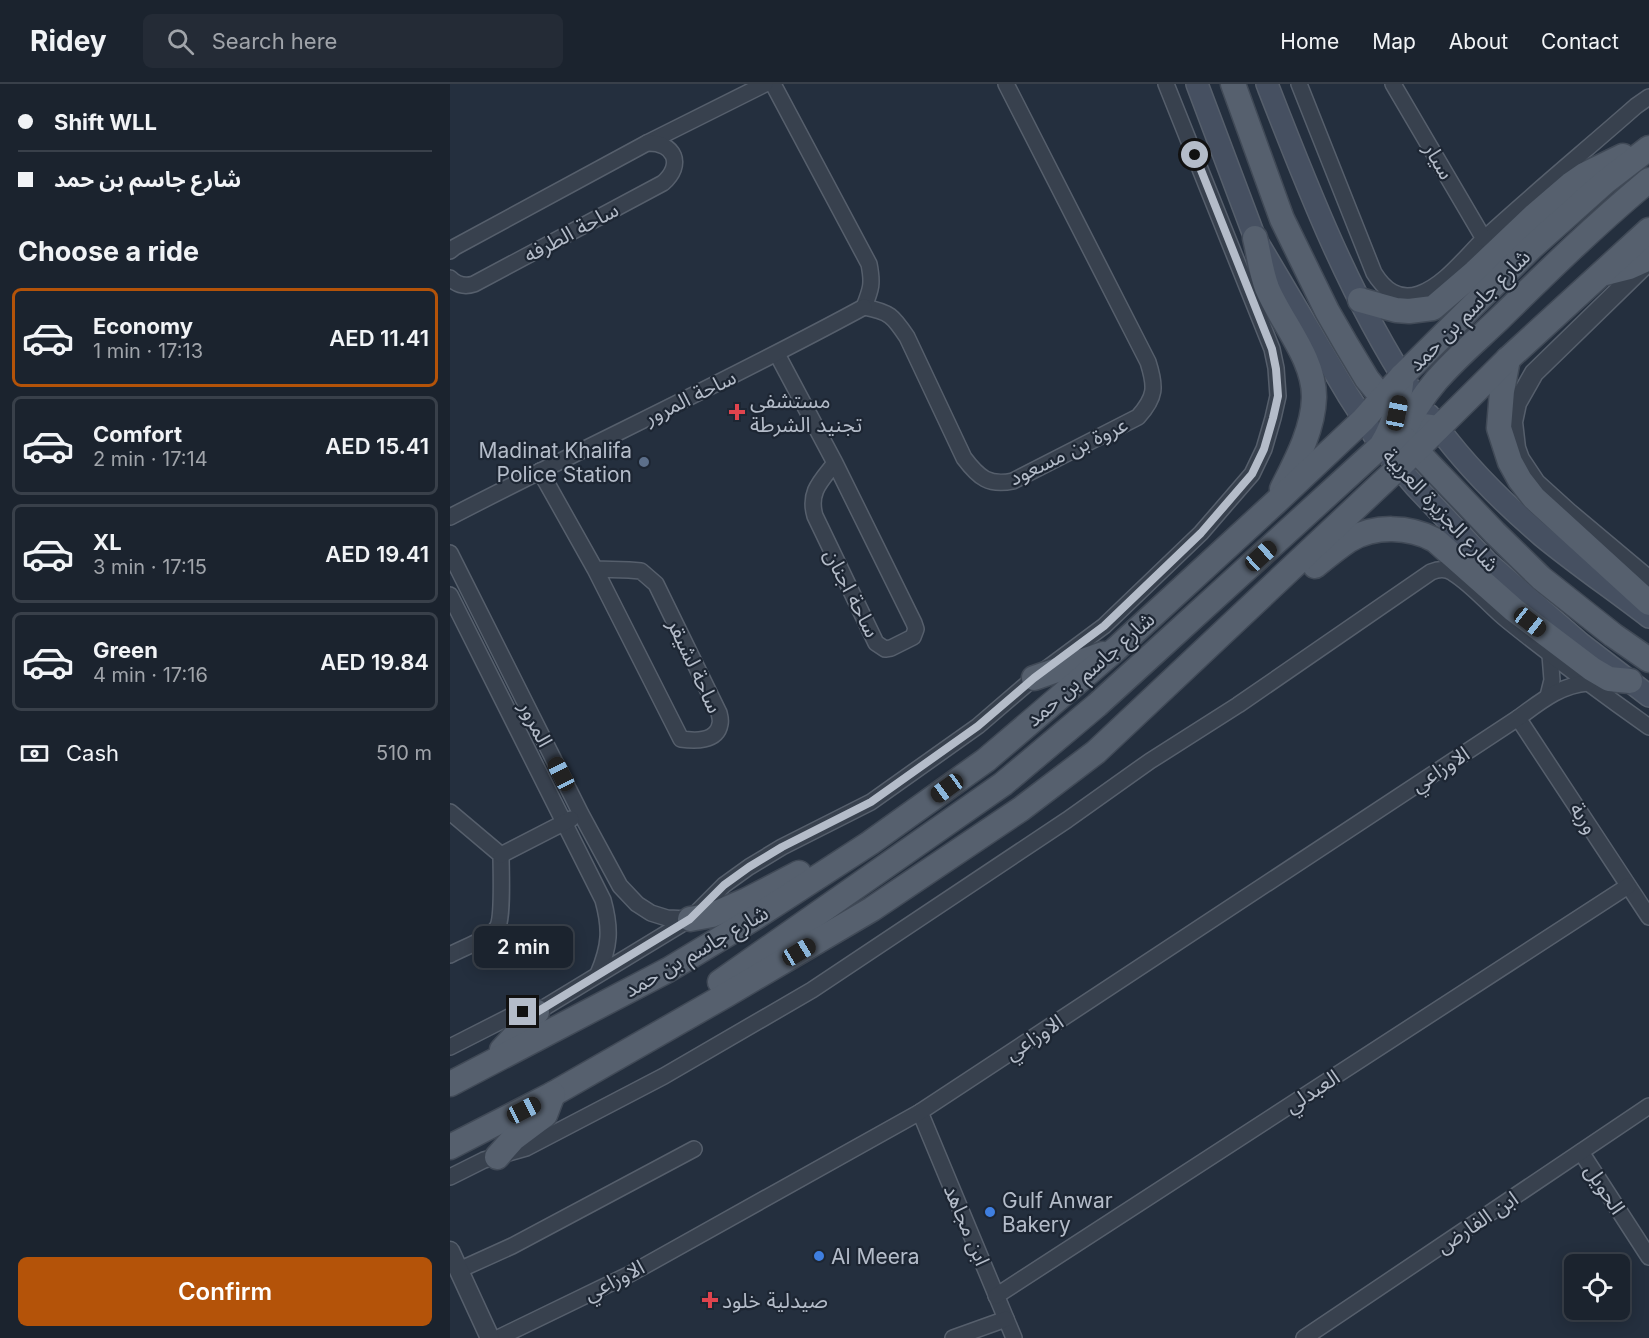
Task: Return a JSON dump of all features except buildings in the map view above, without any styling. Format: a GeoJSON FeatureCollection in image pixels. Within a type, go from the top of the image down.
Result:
{"type":"FeatureCollection","features":[{"type":"Feature","properties":{"kind":"main road"},"geometry":{"type":"LineString","coordinates":[[1197,84],[1255,238],[1267,287],[1301,351],[1314,394],[1311,418],[1305,438],[1276,502]]}},
{"type":"Feature","properties":{"kind":"main road"},"geometry":{"type":"LineString","coordinates":[[1233,84],[1282,219],[1346,344],[1400,424],[1495,533],[1541,578],[1612,635],[1649,660]]}},
{"type":"Feature","properties":{"kind":"main road"},"geometry":{"type":"LineString","coordinates":[[1267,84],[1329,237],[1360,300],[1402,376]]}},
{"type":"Feature","properties":{"kind":"main road"},"geometry":{"type":"LineString","coordinates":[[1279,84],[1284,128]]}},
{"type":"Feature","properties":{"kind":"main road"},"geometry":{"type":"LineString","coordinates":[[1360,300],[1396,310],[1434,308],[1571,184],[1601,166],[1648,148]]}},
{"type":"Feature","properties":{"kind":"main road","name":"شارع جاسم بن حمد"},"geometry":{"type":"LineString","coordinates":[[1400,424],[1402,376],[1532,247],[1605,182],[1648,148]]}},
{"type":"Feature","properties":{"kind":"main road"},"geometry":{"type":"LineString","coordinates":[[653,1037],[709,990],[1003,784],[1097,705],[1400,424],[1440,374],[1567,252],[1649,180]]}},
{"type":"Feature","properties":{"kind":"main road"},"geometry":{"type":"LineString","coordinates":[[1400,424],[1438,428],[1508,359],[1649,230]]}},
{"type":"Feature","properties":{"kind":"main road"},"geometry":{"type":"LineString","coordinates":[[1255,238],[1363,420],[1438,428],[1491,488],[1523,519],[1649,616]]}},
{"type":"Feature","properties":{"kind":"main road"},"geometry":{"type":"LineString","coordinates":[[1600,275],[1649,259]]}},
{"type":"Feature","properties":{"kind":"main road"},"geometry":{"type":"LineString","coordinates":[[1508,359],[1502,391],[1499,428],[1510,462],[1520,480],[1534,498],[1649,603]]}},
{"type":"Feature","properties":{"kind":"main road","name":"شارع جاسم بن حمد"},"geometry":{"type":"LineString","coordinates":[[450,1084],[668,970],[762,914],[870,843],[986,760],[1116,649],[1363,420]]}},
{"type":"Feature","properties":{"kind":"main road"},"geometry":{"type":"LineString","coordinates":[[450,1147],[553,1094],[726,995],[903,889],[1021,809],[1096,752],[1400,468],[1400,424]]}},
{"type":"Feature","properties":{"kind":"main road","name":"شارع الجزيرة العربية"},"geometry":{"type":"LineString","coordinates":[[1400,468],[1487,562],[1580,643],[1649,696]]}},
{"type":"Feature","properties":{"kind":"main road"},"geometry":{"type":"LineString","coordinates":[[1146,706],[1173,696],[1196,680],[1314,567],[1338,548],[1360,535],[1383,530],[1415,532],[1435,540],[1514,610],[1592,669],[1609,679],[1630,681]]}},
{"type":"Feature","properties":{"kind":"main road"},"geometry":{"type":"LineString","coordinates":[[1034,678],[1116,649]]}},
{"type":"Feature","properties":{"kind":"main road"},"geometry":{"type":"LineString","coordinates":[[690,919],[712,915],[747,900],[843,850],[870,843]]}},
{"type":"Feature","properties":{"kind":"main road"},"geometry":{"type":"LineString","coordinates":[[490,1063],[537,1012]]}},
{"type":"Feature","properties":{"kind":"main road"},"geometry":{"type":"LineString","coordinates":[[497,1156],[519,1134],[542,1119],[550,1106],[553,1094]]}},
{"type":"Feature","properties":{"kind":"street","name":"عروة بن مسعود"},"geometry":{"type":"LineString","coordinates":[[864,308],[883,311],[897,322],[907,337],[964,459],[985,480],[1000,484],[1013,481],[1138,417],[1148,406],[1154,393],[1153,377],[1148,362],[1006,84]]}},
{"type":"Feature","properties":{"kind":"street","name":"شارع جاسم بن حمد"},"geometry":{"type":"LineString","coordinates":[[450,1047],[511,1016],[523,1012],[537,1012],[690,919],[724,885],[749,867],[782,847],[871,802],[978,726],[1034,678],[1104,626],[1201,533],[1252,474],[1264,449],[1278,396],[1272,349],[1166,84]]}},
{"type":"Feature","properties":{"kind":"street","name":"شارع جاسم بن حمد"},"geometry":{"type":"LineString","coordinates":[[1299,84],[1374,273],[1386,289],[1398,295],[1409,296],[1418,294],[1439,282],[1484,239],[1649,96]]}},
{"type":"Feature","properties":{"kind":"street","name":"سيار"},"geometry":{"type":"LineString","coordinates":[[1393,84],[1484,239]]}},
{"type":"Feature","properties":{"kind":"street"},"geometry":{"type":"LineString","coordinates":[[771,85],[868,264],[872,279],[864,308]]}},
{"type":"Feature","properties":{"kind":"street","name":"ساحة الطرفه"},"geometry":{"type":"LineString","coordinates":[[450,251],[647,143],[771,85]]}},
{"type":"Feature","properties":{"kind":"street","name":"ساحة الطرفه"},"geometry":{"type":"LineString","coordinates":[[450,278],[460,285],[474,284],[663,183],[670,177],[674,168],[673,155],[679,140],[687,132],[771,85]]}},
{"type":"Feature","properties":{"kind":"street"},"geometry":{"type":"LineString","coordinates":[[647,143],[664,146],[673,155]]}},
{"type":"Feature","properties":{"kind":"street"},"geometry":{"type":"LineString","coordinates":[[1649,259],[1534,373],[1522,391],[1513,422],[1520,459],[1536,483],[1649,580]]}},
{"type":"Feature","properties":{"kind":"street","name":"ساحة المرور"},"geometry":{"type":"LineString","coordinates":[[450,518],[864,308]]}},
{"type":"Feature","properties":{"kind":"street","name":"ساحة اجنان"},"geometry":{"type":"LineString","coordinates":[[777,354],[835,463],[916,628],[913,637],[891,648],[885,649],[876,643],[815,516],[812,506],[815,490],[835,463]]}},
{"type":"Feature","properties":{"kind":"street","name":"ساحة لشيقر"},"geometry":{"type":"LineString","coordinates":[[540,471],[595,569],[681,739],[693,741],[705,739],[716,732],[720,724],[719,713],[656,584],[641,572],[595,569]]}},
{"type":"Feature","properties":{"kind":"street","name":"المرور"},"geometry":{"type":"LineString","coordinates":[[450,553],[581,814],[620,886],[644,909],[659,916],[690,919]]}},
{"type":"Feature","properties":{"kind":"street","name":"شارع الجزيرة العربية"},"geometry":{"type":"LineString","coordinates":[[497,1156],[526,1148],[590,1115],[664,1076],[812,990],[1067,820],[1150,761],[1238,705],[1425,575],[1440,570],[1451,571],[1464,580],[1501,616],[1550,655],[1649,727]]}},
{"type":"Feature","properties":{"kind":"street","name":"المرور"},"geometry":{"type":"LineString","coordinates":[[450,595],[563,823],[598,888],[608,916],[609,934],[607,949],[598,974]]}},
{"type":"Feature","properties":{"kind":"street"},"geometry":{"type":"LineString","coordinates":[[484,662],[501,654]]}},
{"type":"Feature","properties":{"kind":"street"},"geometry":{"type":"LineString","coordinates":[[1548,696],[1552,680],[1550,655]]}},
{"type":"Feature","properties":{"kind":"street","name":"الاوزاعي"},"geometry":{"type":"LineString","coordinates":[[498,1338],[630,1274],[920,1112],[1548,696],[1566,687],[1588,683]]}},
{"type":"Feature","properties":{"kind":"street","name":"وربة"},"geometry":{"type":"LineString","coordinates":[[1518,718],[1649,917]]}},
{"type":"Feature","properties":{"kind":"street"},"geometry":{"type":"LineString","coordinates":[[450,813],[501,855]]}},
{"type":"Feature","properties":{"kind":"street"},"geometry":{"type":"LineString","coordinates":[[501,855],[581,814]]}},
{"type":"Feature","properties":{"kind":"street"},"geometry":{"type":"LineString","coordinates":[[450,955],[490,935],[498,927],[501,916],[501,855]]}},
{"type":"Feature","properties":{"kind":"street","name":"العبدلي"},"geometry":{"type":"LineString","coordinates":[[996,1296],[1628,886]]}},
{"type":"Feature","properties":{"kind":"street","name":"ابن الفارض"},"geometry":{"type":"LineString","coordinates":[[1304,1338],[1649,1106]]}},
{"type":"Feature","properties":{"kind":"street","name":"ابن مجاهد"},"geometry":{"type":"LineString","coordinates":[[920,1112],[1014,1338]]}},
{"type":"Feature","properties":{"kind":"street"},"geometry":{"type":"LineString","coordinates":[[459,1270],[512,1246],[694,1149]]}},
{"type":"Feature","properties":{"kind":"street","name":"الحويل"},"geometry":{"type":"LineString","coordinates":[[1581,1152],[1649,1257]]}},
{"type":"Feature","properties":{"kind":"street"},"geometry":{"type":"LineString","coordinates":[[450,1177],[497,1156]]}},
{"type":"Feature","properties":{"kind":"street"},"geometry":{"type":"LineString","coordinates":[[450,1251],[490,1338]]}},
{"type":"Feature","properties":{"kind":"street"},"geometry":{"type":"LineString","coordinates":[[953,1338],[1006,1319]]}},
{"type":"Feature","properties":{"kind":"place","name":"مستشفى تجنيد الشرطة"},"geometry":{"type":"Point","coordinates":[737,412]}},
{"type":"Feature","properties":{"kind":"place","name":"Madinat Khalifa Police Station"},"geometry":{"type":"Point","coordinates":[644,462]}},
{"type":"Feature","properties":{"kind":"place","name":"Gulf Anwar Bakery"},"geometry":{"type":"Point","coordinates":[990,1212]}},
{"type":"Feature","properties":{"kind":"place","name":"Al Meera"},"geometry":{"type":"Point","coordinates":[819,1256]}},
{"type":"Feature","properties":{"kind":"place","name":"صيدلية خلود"},"geometry":{"type":"Point","coordinates":[710,1300]}},
{"type":"Feature","properties":{"kind":"route"},"geometry":{"type":"LineString","coordinates":[[523,1012],[537,1012],[690,919],[724,885],[749,867],[782,847],[871,802],[978,726],[1034,678],[1104,626],[1201,533],[1252,474],[1264,449],[1273,418],[1278,396],[1276,369],[1272,349],[1195,155]]}}]}
